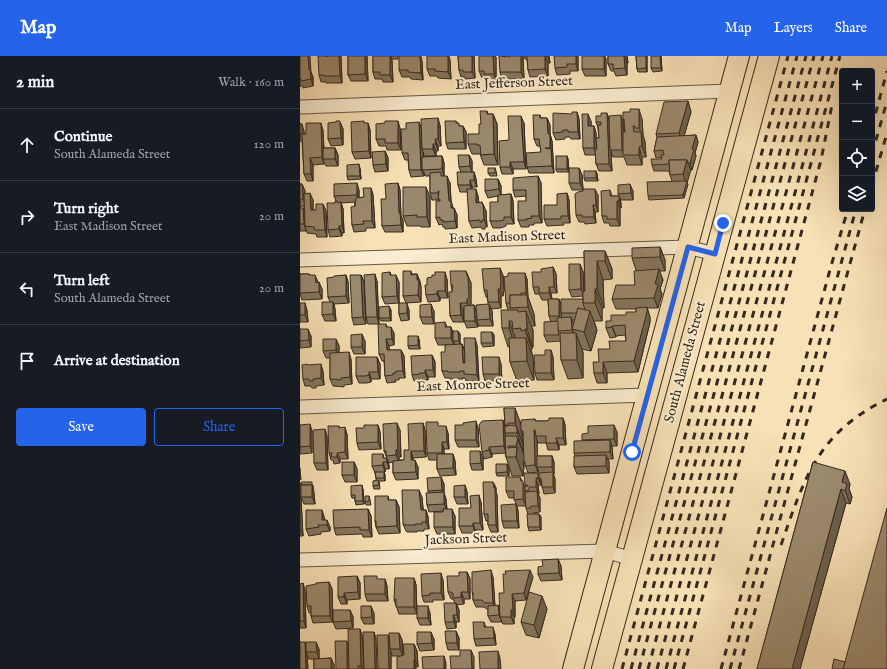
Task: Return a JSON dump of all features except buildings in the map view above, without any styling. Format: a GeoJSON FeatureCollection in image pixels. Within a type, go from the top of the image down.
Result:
{"type":"FeatureCollection","features":[{"type":"Feature","properties":{"kind":"main road","name":"South Alameda Street"},"geometry":{"type":"LineString","coordinates":[[573,669],[739,56]]}},
{"type":"Feature","properties":{"kind":"main road","name":"South Alameda Street"},"geometry":{"type":"LineString","coordinates":[[602,669],[769,56]]}},
{"type":"Feature","properties":{"kind":"street","name":"East Jefferson Street"},"geometry":{"type":"LineString","coordinates":[[300,107],[730,91]]}},
{"type":"Feature","properties":{"kind":"street","name":"East Madison Street"},"geometry":{"type":"LineString","coordinates":[[300,260],[688,247],[715,254]]}},
{"type":"Feature","properties":{"kind":"street","name":"East Monroe Street"},"geometry":{"type":"LineString","coordinates":[[300,407],[647,395]]}},
{"type":"Feature","properties":{"kind":"street","name":"Jackson Street"},"geometry":{"type":"LineString","coordinates":[[300,560],[605,551],[632,559]]}},
{"type":"Feature","properties":{"kind":"railway"},"geometry":{"type":"LineString","coordinates":[[622,669],[788,56]]}},
{"type":"Feature","properties":{"kind":"railway"},"geometry":{"type":"LineString","coordinates":[[631,669],[797,56]]}},
{"type":"Feature","properties":{"kind":"railway"},"geometry":{"type":"LineString","coordinates":[[639,669],[806,56]]}},
{"type":"Feature","properties":{"kind":"railway"},"geometry":{"type":"LineString","coordinates":[[648,669],[814,56]]}},
{"type":"Feature","properties":{"kind":"railway"},"geometry":{"type":"LineString","coordinates":[[657,669],[823,56]]}},
{"type":"Feature","properties":{"kind":"railway"},"geometry":{"type":"LineString","coordinates":[[666,669],[832,56]]}},
{"type":"Feature","properties":{"kind":"railway"},"geometry":{"type":"LineString","coordinates":[[674,669],[840,56]]}},
{"type":"Feature","properties":{"kind":"railway"},"geometry":{"type":"LineString","coordinates":[[875,116],[887,71]]}},
{"type":"Feature","properties":{"kind":"railway"},"geometry":{"type":"LineString","coordinates":[[875,143],[887,101]]}},
{"type":"Feature","properties":{"kind":"railway"},"geometry":{"type":"LineString","coordinates":[[683,669],[821,160],[832,105]]}},
{"type":"Feature","properties":{"kind":"railway"},"geometry":{"type":"LineString","coordinates":[[875,176],[887,133]]}},
{"type":"Feature","properties":{"kind":"railway"},"geometry":{"type":"LineString","coordinates":[[721,669],[847,212]]}},
{"type":"Feature","properties":{"kind":"railway"},"geometry":{"type":"LineString","coordinates":[[730,669],[855,212]]}},
{"type":"Feature","properties":{"kind":"railway"},"geometry":{"type":"LineString","coordinates":[[739,669],[864,212]]}},
{"type":"Feature","properties":{"kind":"railway"},"geometry":{"type":"LineString","coordinates":[[781,545],[807,477],[829,442],[845,426],[864,412],[887,399]]}},
{"type":"Feature","properties":{"kind":"route"},"geometry":{"type":"LineString","coordinates":[[632,452],[688,247],[715,254],[723,223]]}}]}
